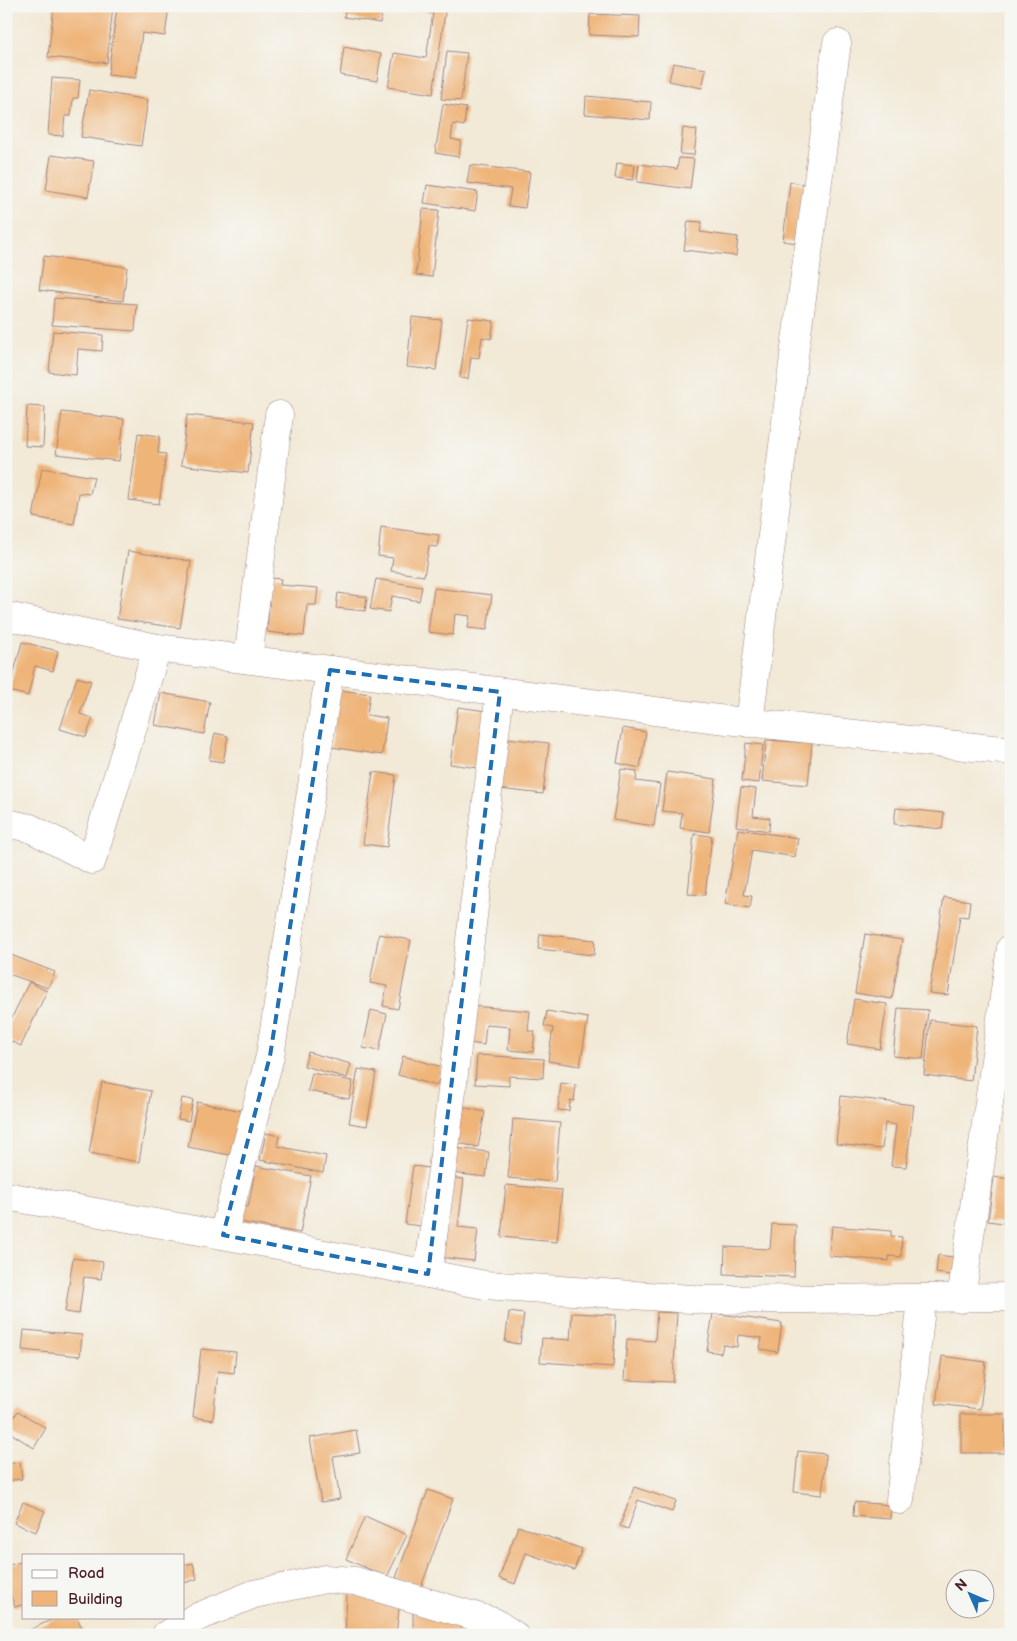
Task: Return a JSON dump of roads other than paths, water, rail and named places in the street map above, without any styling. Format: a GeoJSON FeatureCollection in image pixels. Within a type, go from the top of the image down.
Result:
{"type":"FeatureCollection","features":[{"type":"Feature","properties":{"kind":"street"},"geometry":{"type":"LineString","coordinates":[[749,723],[795,348],[837,43]]}},
{"type":"Feature","properties":{"kind":"street"},"geometry":{"type":"LineString","coordinates":[[248,659],[278,414]]}},
{"type":"Feature","properties":{"kind":"street"},"geometry":{"type":"LineString","coordinates":[[6,616],[157,648],[749,723],[1011,751]]}},
{"type":"Feature","properties":{"kind":"street"},"geometry":{"type":"LineString","coordinates":[[6,824],[30,828],[92,860],[157,648]]}},
{"type":"Feature","properties":{"kind":"street"},"geometry":{"type":"LineString","coordinates":[[223,1235],[270,1056],[330,670]]}},
{"type":"Feature","properties":{"kind":"street"},"geometry":{"type":"LineString","coordinates":[[428,1274],[500,692]]}},
{"type":"Feature","properties":{"kind":"street"},"geometry":{"type":"LineString","coordinates":[[961,1299],[1011,948]]}},
{"type":"Feature","properties":{"kind":"street"},"geometry":{"type":"LineString","coordinates":[[6,1196],[484,1285],[706,1300],[961,1299],[1011,1297]]}},
{"type":"Feature","properties":{"kind":"street"},"geometry":{"type":"LineString","coordinates":[[900,1500],[922,1299]]}},
{"type":"Feature","properties":{"kind":"street"},"geometry":{"type":"LineString","coordinates":[[166,1635],[193,1619],[254,1594],[325,1579],[355,1581],[494,1622],[514,1635]]}}]}
